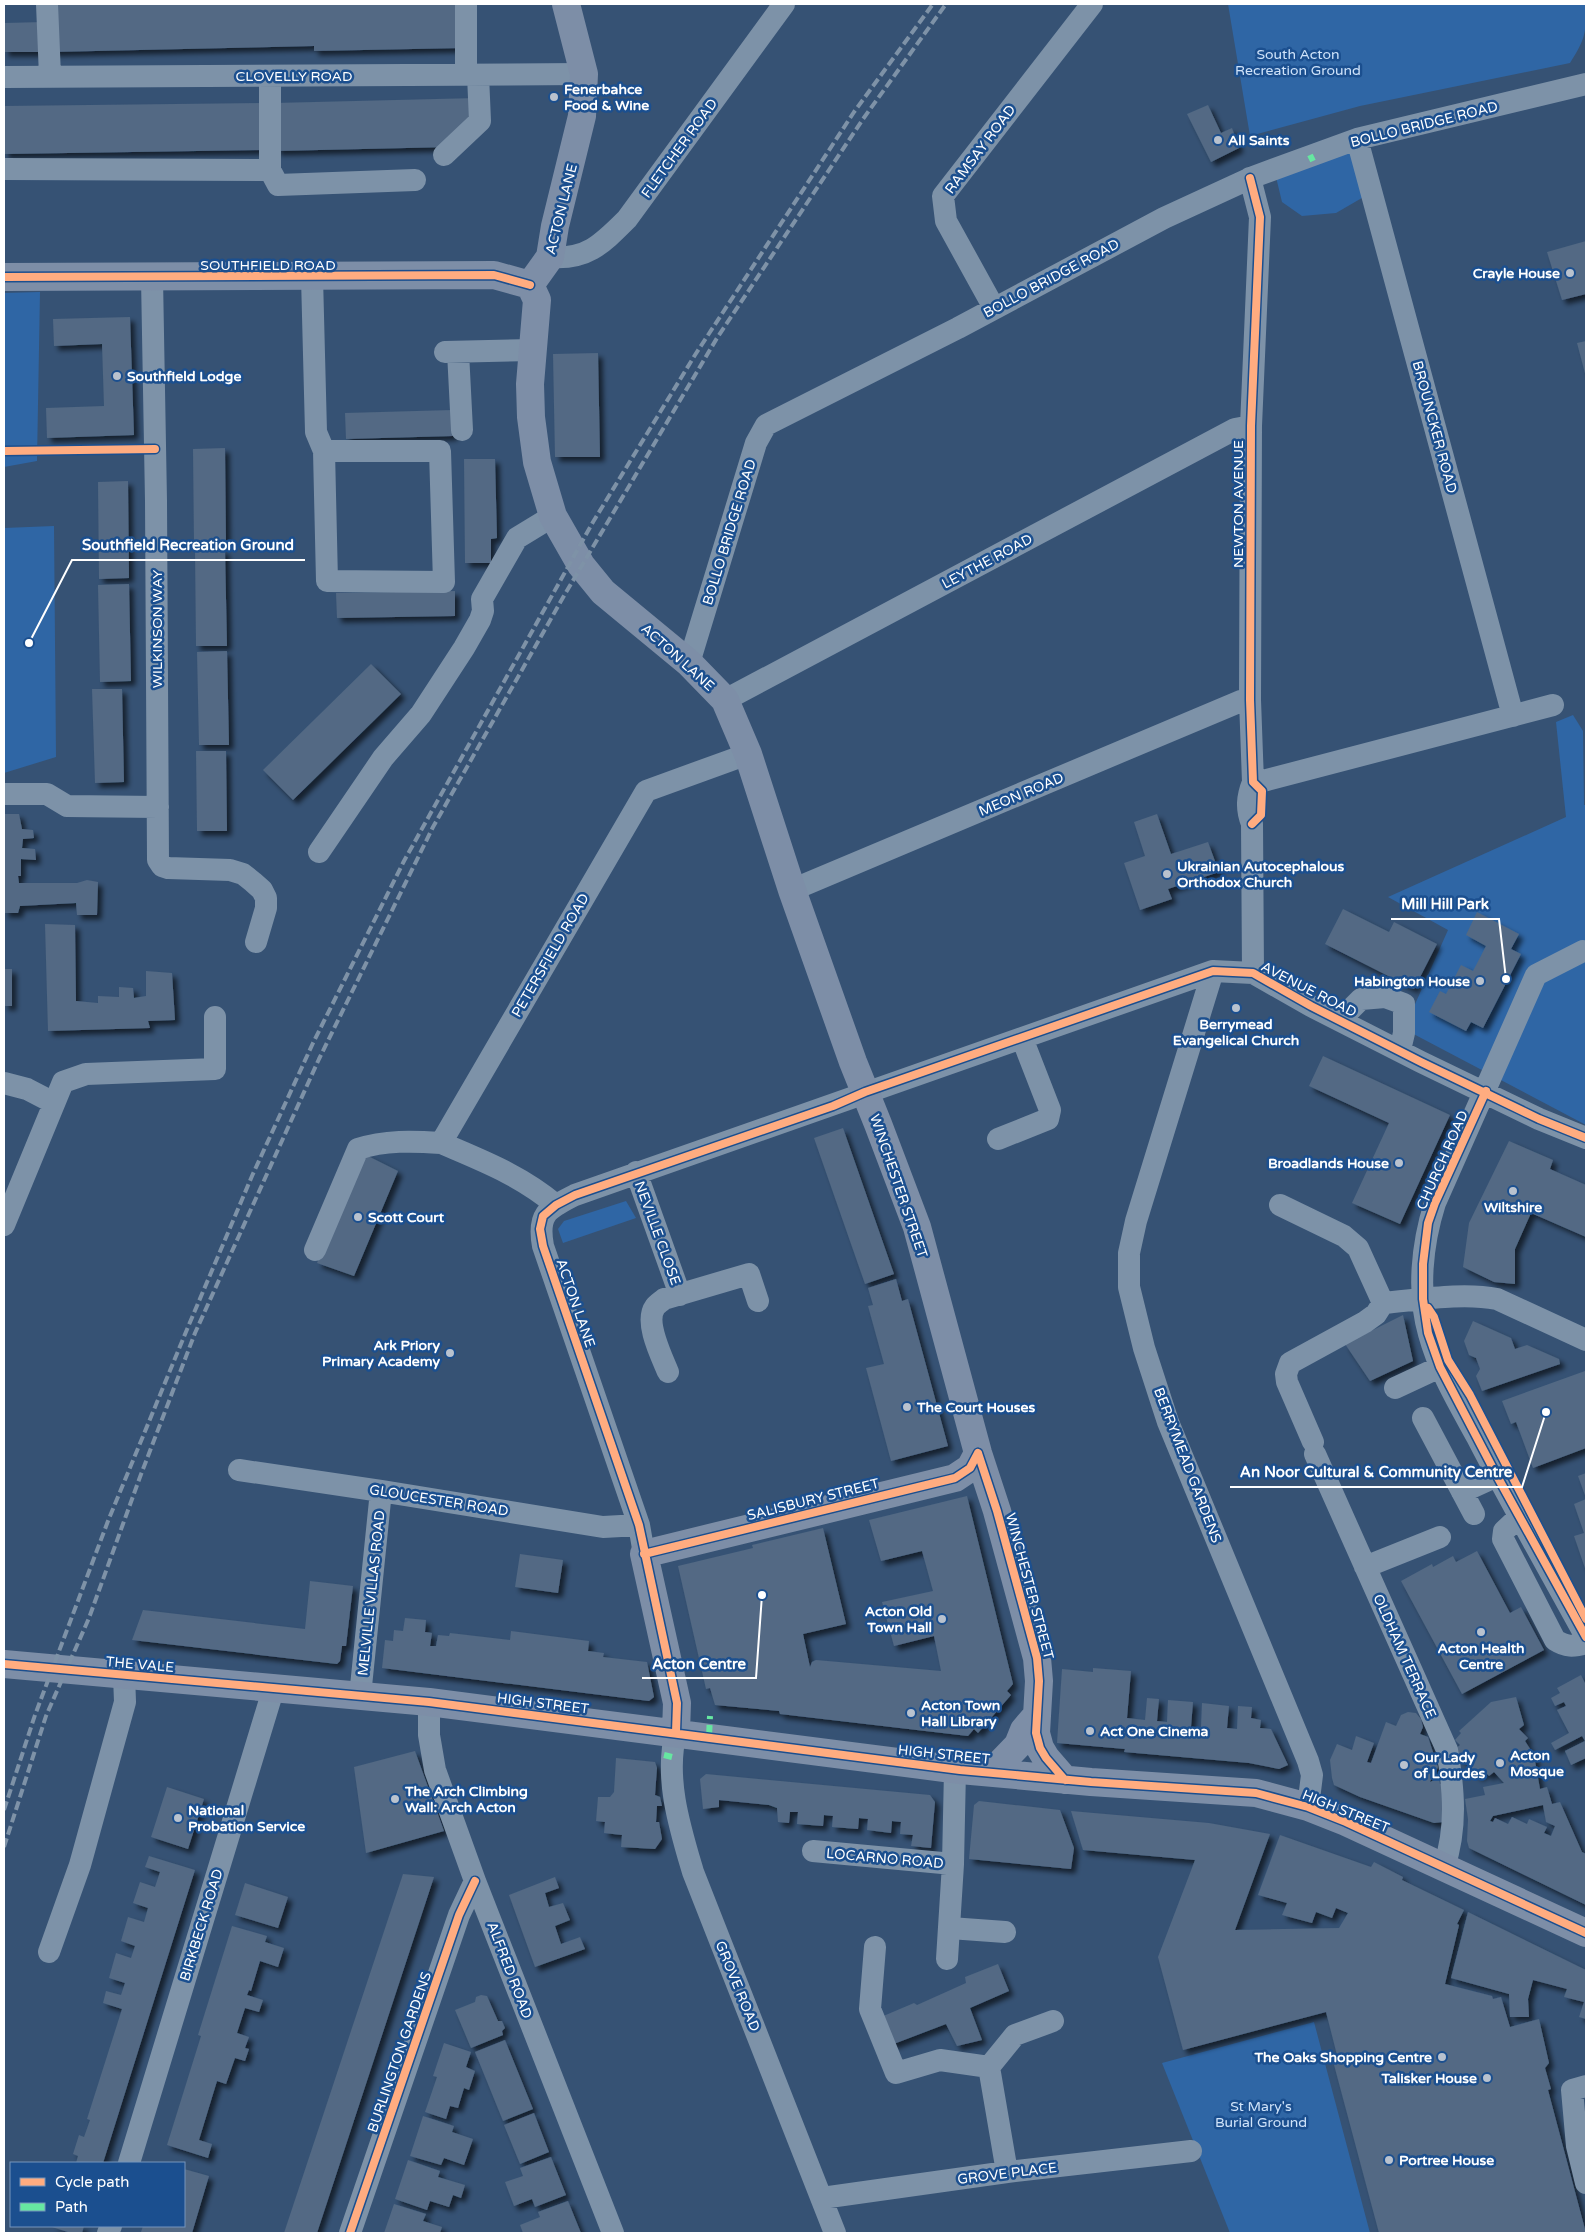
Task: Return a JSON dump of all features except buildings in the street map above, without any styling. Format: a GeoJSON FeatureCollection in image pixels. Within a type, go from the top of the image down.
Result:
{"type":"FeatureCollection","features":[{"type":"Feature","properties":{"kind":"main road","name":"ACTON LANE"},"geometry":{"type":"LineString","coordinates":[[566,4],[584,74],[582,116],[560,212],[554,226],[550,257],[530,285],[537,300],[530,384],[531,417],[537,462],[553,516],[582,565],[603,592],[689,663],[725,700],[748,754],[792,890],[865,1092]]}},
{"type":"Feature","properties":{"kind":"main road","name":"SOUTHFIELD ROAD"},"geometry":{"type":"LineString","coordinates":[[4,277],[152,278],[494,275],[530,285]]}},
{"type":"Feature","properties":{"kind":"main road","name":"WINCHESTER STREET"},"geometry":{"type":"LineString","coordinates":[[865,1092],[916,1228],[1037,1658],[1039,1681],[1036,1733],[1040,1748],[1065,1780]]}},
{"type":"Feature","properties":{"kind":"main road","name":"SALISBURY STREET"},"geometry":{"type":"LineString","coordinates":[[644,1554],[955,1478],[970,1468],[978,1453]]}},
{"type":"Feature","properties":{"kind":"main road","name":"SALISBURY STREET"},"geometry":{"type":"LineString","coordinates":[[955,1478],[980,1481],[992,1496]]}},
{"type":"Feature","properties":{"kind":"main road","name":"ACTON LANE"},"geometry":{"type":"LineString","coordinates":[[644,1554],[677,1703],[676,1732]]}},
{"type":"Feature","properties":{"kind":"main road","name":"THE VALE"},"geometry":{"type":"LineString","coordinates":[[4,1664],[274,1687]]}},
{"type":"Feature","properties":{"kind":"main road","name":"HIGH STREET"},"geometry":{"type":"LineString","coordinates":[[274,1687],[428,1702],[676,1732],[767,1746],[955,1770],[1065,1780],[1256,1793],[1308,1807],[1346,1822],[1586,1933]]}},
{"type":"Feature","properties":{"kind":"main road"},"geometry":{"type":"LineString","coordinates":[[992,1772],[1018,1744],[1024,1730],[1036,1716]]}},
{"type":"Feature","properties":{"kind":"street"},"geometry":{"type":"LineString","coordinates":[[47,4],[50,76]]}},
{"type":"Feature","properties":{"kind":"street"},"geometry":{"type":"LineString","coordinates":[[444,155],[480,121],[472,75],[466,4]]}},
{"type":"Feature","properties":{"kind":"street","name":"FLETCHER ROAD"},"geometry":{"type":"LineString","coordinates":[[550,257],[564,258],[582,255],[601,244],[627,219],[784,4]]}},
{"type":"Feature","properties":{"kind":"street","name":"RAMSAY ROAD"},"geometry":{"type":"LineString","coordinates":[[994,308],[946,221],[943,196],[1092,4]]}},
{"type":"Feature","properties":{"kind":"street","name":"CLOVELLY ROAD"},"geometry":{"type":"LineString","coordinates":[[4,77],[584,74]]}},
{"type":"Feature","properties":{"kind":"street"},"geometry":{"type":"LineString","coordinates":[[270,76],[270,170],[278,185],[415,180]]}},
{"type":"Feature","properties":{"kind":"street","name":"BOLLO BRIDGE ROAD"},"geometry":{"type":"LineString","coordinates":[[689,663],[756,443],[766,425],[1164,218],[1250,178],[1357,139],[1586,84]]}},
{"type":"Feature","properties":{"kind":"street","name":"BROUNCKER ROAD"},"geometry":{"type":"LineString","coordinates":[[1357,139],[1513,716]]}},
{"type":"Feature","properties":{"kind":"street"},"geometry":{"type":"LineString","coordinates":[[4,169],[270,170]]}},
{"type":"Feature","properties":{"kind":"street","name":"NEWTON AVENUE"},"geometry":{"type":"LineString","coordinates":[[1250,178],[1260,217],[1251,426],[1250,700],[1252,782],[1248,793],[1248,812],[1252,824],[1253,973]]}},
{"type":"Feature","properties":{"kind":"street"},"geometry":{"type":"LineString","coordinates":[[312,277],[312,347],[316,432],[324,452],[327,581],[444,582],[440,451],[324,452]]}},
{"type":"Feature","properties":{"kind":"street","name":"WILKINSON WAY"},"geometry":{"type":"LineString","coordinates":[[152,278],[158,860],[162,866],[168,868],[230,870],[243,874],[262,890],[266,898],[266,908],[256,942]]}},
{"type":"Feature","properties":{"kind":"street"},"geometry":{"type":"LineString","coordinates":[[462,430],[452,352],[534,350]]}},
{"type":"Feature","properties":{"kind":"street","name":"LEYTHE ROAD"},"geometry":{"type":"LineString","coordinates":[[725,700],[1236,429],[1251,426]]}},
{"type":"Feature","properties":{"kind":"street"},"geometry":{"type":"LineString","coordinates":[[319,852],[383,758],[421,714],[464,648],[480,620],[483,611],[482,599],[517,538],[553,516]]}},
{"type":"Feature","properties":{"kind":"street","name":"MEON ROAD"},"geometry":{"type":"LineString","coordinates":[[792,890],[1241,701],[1250,700]]}},
{"type":"Feature","properties":{"kind":"street"},"geometry":{"type":"LineString","coordinates":[[1252,782],[1264,782],[1553,705]]}},
{"type":"Feature","properties":{"kind":"street","name":"PETERSFIELD ROAD"},"geometry":{"type":"LineString","coordinates":[[441,1143],[646,791],[748,754]]}},
{"type":"Feature","properties":{"kind":"street"},"geometry":{"type":"LineString","coordinates":[[4,794],[47,794],[67,806],[158,807]]}},
{"type":"Feature","properties":{"kind":"street","name":"CHURCH ROAD"},"geometry":{"type":"LineString","coordinates":[[1584,951],[1536,975],[1435,1203],[1428,1223],[1423,1264],[1423,1299],[1428,1333],[1440,1367],[1497,1476],[1586,1638]]}},
{"type":"Feature","properties":{"kind":"street","name":"AVENUE ROAD"},"geometry":{"type":"LineString","coordinates":[[865,1092],[1213,971],[1253,973],[1311,1006],[1341,1019],[1540,1119],[1586,1138]]}},
{"type":"Feature","properties":{"kind":"street","name":"BERRYMEAD GARDENS"},"geometry":{"type":"LineString","coordinates":[[1213,971],[1136,1221],[1128,1253],[1129,1286],[1144,1348],[1168,1422],[1308,1761],[1312,1775],[1308,1807]]}},
{"type":"Feature","properties":{"kind":"street"},"geometry":{"type":"LineString","coordinates":[[1341,1019],[1361,999],[1385,997],[1404,1004],[1404,1033],[1400,1050]]}},
{"type":"Feature","properties":{"kind":"street"},"geometry":{"type":"LineString","coordinates":[[4,1225],[63,1082],[86,1074],[215,1069],[214,1017]]}},
{"type":"Feature","properties":{"kind":"street"},"geometry":{"type":"LineString","coordinates":[[998,1139],[1048,1119],[1050,1110],[1022,1038]]}},
{"type":"Feature","properties":{"kind":"street"},"geometry":{"type":"LineString","coordinates":[[4,1083],[26,1089],[54,1103]]}},
{"type":"Feature","properties":{"kind":"street","name":"ACTON LANE"},"geometry":{"type":"LineString","coordinates":[[644,1554],[639,1526],[543,1246],[540,1229],[543,1216],[556,1205],[575,1195],[636,1172],[827,1108],[865,1092]]}},
{"type":"Feature","properties":{"kind":"street"},"geometry":{"type":"LineString","coordinates":[[315,1250],[358,1149],[373,1144],[411,1141],[441,1143],[515,1175],[535,1187],[556,1205]]}},
{"type":"Feature","properties":{"kind":"street","name":"NEVILLE CLOSE"},"geometry":{"type":"LineString","coordinates":[[636,1172],[680,1294]]}},
{"type":"Feature","properties":{"kind":"street"},"geometry":{"type":"LineString","coordinates":[[1280,1205],[1344,1236],[1358,1248],[1383,1303],[1423,1299],[1484,1297],[1497,1299],[1586,1340]]}},
{"type":"Feature","properties":{"kind":"street","name":"NEVILLE CLOSE"},"geometry":{"type":"LineString","coordinates":[[668,1372],[653,1332],[651,1320],[654,1307],[664,1299],[749,1274],[758,1301]]}},
{"type":"Feature","properties":{"kind":"street","name":"OLDHAM TERRACE"},"geometry":{"type":"LineString","coordinates":[[1383,1303],[1376,1314],[1365,1322],[1296,1358],[1290,1363],[1286,1374],[1287,1382],[1314,1448],[1447,1750],[1454,1806],[1452,1832],[1444,1867]]}},
{"type":"Feature","properties":{"kind":"street"},"geometry":{"type":"LineString","coordinates":[[1395,1388],[1440,1367]]}},
{"type":"Feature","properties":{"kind":"street"},"geometry":{"type":"LineString","coordinates":[[1423,1418],[1474,1514]]}},
{"type":"Feature","properties":{"kind":"street","name":"GLOUCESTER ROAD"},"geometry":{"type":"LineString","coordinates":[[238,1470],[603,1527],[639,1526]]}},
{"type":"Feature","properties":{"kind":"street"},"geometry":{"type":"LineString","coordinates":[[1462,1492],[1497,1476]]}},
{"type":"Feature","properties":{"kind":"street","name":"MELVILLE VILLAS ROAD"},"geometry":{"type":"LineString","coordinates":[[360,1696],[381,1491]]}},
{"type":"Feature","properties":{"kind":"street"},"geometry":{"type":"LineString","coordinates":[[1520,1516],[1504,1530],[1503,1539],[1555,1640],[1565,1646],[1577,1646],[1586,1643]]}},
{"type":"Feature","properties":{"kind":"street"},"geometry":{"type":"LineString","coordinates":[[1365,1566],[1440,1537]]}},
{"type":"Feature","properties":{"kind":"street"},"geometry":{"type":"LineString","coordinates":[[50,1952],[80,1865],[125,1702],[124,1675]]}},
{"type":"Feature","properties":{"kind":"street","name":"BIRKBECK ROAD"},"geometry":{"type":"LineString","coordinates":[[129,2162],[274,1687]]}},
{"type":"Feature","properties":{"kind":"street","name":"ALFRED ROAD"},"geometry":{"type":"LineString","coordinates":[[428,1702],[429,1735],[435,1770],[475,1881],[613,2233]]}},
{"type":"Feature","properties":{"kind":"street","name":"GROVE ROAD"},"geometry":{"type":"LineString","coordinates":[[676,1732],[671,1751],[673,1792],[681,1833],[693,1872],[835,2233]]}},
{"type":"Feature","properties":{"kind":"street","name":"LOCARNO ROAD"},"geometry":{"type":"LineString","coordinates":[[813,1851],[953,1864],[955,1770]]}},
{"type":"Feature","properties":{"kind":"street"},"geometry":{"type":"LineString","coordinates":[[947,1959],[953,1864]]}},
{"type":"Feature","properties":{"kind":"street","name":"BURLINGTON GARDENS"},"geometry":{"type":"LineString","coordinates":[[350,2233],[459,1915],[475,1881]]}},
{"type":"Feature","properties":{"kind":"street"},"geometry":{"type":"LineString","coordinates":[[950,1928],[1005,1932]]}},
{"type":"Feature","properties":{"kind":"street"},"geometry":{"type":"LineString","coordinates":[[875,1947],[870,2009],[896,2073],[940,2060],[989,2067]]}},
{"type":"Feature","properties":{"kind":"street"},"geometry":{"type":"LineString","coordinates":[[1006,2172],[989,2067],[1015,2035],[1053,2021]]}},
{"type":"Feature","properties":{"kind":"street"},"geometry":{"type":"LineString","coordinates":[[1586,2086],[1572,2090],[1576,2146],[1586,2183]]}},
{"type":"Feature","properties":{"kind":"street","name":"GROVE PLACE"},"geometry":{"type":"LineString","coordinates":[[822,2198],[1006,2172],[1192,2151]]}},
{"type":"Feature","properties":{"kind":"green space","name":"South Acton Recreation Ground"},"geometry":{"type":"Polygon","coordinates":[[[1228,4],[1586,4],[1586,22],[1582,41],[1570,63],[1360,106],[1250,136],[1228,4]]]}},
{"type":"Feature","properties":{"kind":"green space"},"geometry":{"type":"Polygon","coordinates":[[[1354,151],[1367,195],[1336,213],[1302,216],[1282,202],[1276,177],[1354,151]]]}},
{"type":"Feature","properties":{"kind":"green space"},"geometry":{"type":"Polygon","coordinates":[[[40,292],[37,461],[4,467],[4,293],[40,292]]]}},
{"type":"Feature","properties":{"kind":"green space"},"geometry":{"type":"Polygon","coordinates":[[[54,526],[56,757],[4,773],[4,528],[54,526]]]}},
{"type":"Feature","properties":{"kind":"green space"},"geometry":{"type":"Polygon","coordinates":[[[1573,715],[1583,731],[1584,805],[1586,805],[1586,1125],[1404,1029],[1448,930],[1388,897],[1566,817],[1556,722],[1573,715]]]}},
{"type":"Feature","properties":{"kind":"green space"},"geometry":{"type":"Polygon","coordinates":[[[626,1201],[636,1218],[563,1243],[558,1229],[564,1221],[626,1201]]]}},
{"type":"Feature","properties":{"kind":"green space","name":"St Mary's Burial Ground"},"geometry":{"type":"Polygon","coordinates":[[[1314,2022],[1370,2233],[1230,2233],[1162,2063],[1314,2022]]]}},
{"type":"Feature","properties":{"kind":"railway"},"geometry":{"type":"LineString","coordinates":[[4,1810],[35,1715],[108,1521],[188,1327],[252,1176],[313,1043],[404,861],[593,522],[695,355],[854,112],[933,4]]}},
{"type":"Feature","properties":{"kind":"railway"},"geometry":{"type":"LineString","coordinates":[[4,1847],[46,1716],[89,1618],[195,1333],[319,1059],[433,827],[565,594],[717,338],[863,119],[946,4]]}},
{"type":"Feature","properties":{"kind":"marked path"},"geometry":{"type":"LineString","coordinates":[[1310,155],[1313,161]]}},
{"type":"Feature","properties":{"kind":"marked path"},"geometry":{"type":"LineString","coordinates":[[709,1737],[710,1716]]}},
{"type":"Feature","properties":{"kind":"marked path"},"geometry":{"type":"LineString","coordinates":[[664,1755],[672,1757]]}},
{"type":"Feature","properties":{"kind":"cycle path"},"geometry":{"type":"LineString","coordinates":[[1250,178],[1260,217],[1251,426],[1250,700],[1253,782],[1262,791],[1261,815],[1252,824]]}},
{"type":"Feature","properties":{"kind":"cycle path"},"geometry":{"type":"LineString","coordinates":[[4,277],[494,275],[530,285]]}},
{"type":"Feature","properties":{"kind":"cycle path"},"geometry":{"type":"LineString","coordinates":[[4,451],[155,449]]}},
{"type":"Feature","properties":{"kind":"cycle path"},"geometry":{"type":"LineString","coordinates":[[676,1732],[677,1703],[639,1525],[543,1246],[540,1229],[543,1216],[556,1205],[575,1195],[1213,971],[1253,973],[1311,1006],[1421,1062],[1539,1119],[1586,1138]]}},
{"type":"Feature","properties":{"kind":"cycle path"},"geometry":{"type":"LineString","coordinates":[[1486,1091],[1435,1203],[1428,1223],[1423,1264],[1423,1299],[1428,1333],[1440,1367],[1497,1476],[1586,1637]]}},
{"type":"Feature","properties":{"kind":"cycle path"},"geometry":{"type":"LineString","coordinates":[[1428,1308],[1434,1317],[1448,1360],[1470,1395],[1586,1619]]}},
{"type":"Feature","properties":{"kind":"cycle path"},"geometry":{"type":"LineString","coordinates":[[978,1453],[997,1511],[1037,1658],[1039,1681],[1036,1733],[1040,1748],[1046,1758],[1065,1780]]}},
{"type":"Feature","properties":{"kind":"cycle path"},"geometry":{"type":"LineString","coordinates":[[644,1554],[955,1478],[970,1468],[978,1453]]}},
{"type":"Feature","properties":{"kind":"cycle path"},"geometry":{"type":"LineString","coordinates":[[4,1664],[429,1702],[960,1770],[1091,1782],[1256,1793],[1308,1807],[1346,1822],[1586,1933]]}},
{"type":"Feature","properties":{"kind":"cycle path"},"geometry":{"type":"LineString","coordinates":[[350,2233],[459,1915],[475,1881]]}},
{"type":"Feature","properties":{"kind":"place","name":"Fenerbahce Food & Wine"},"geometry":{"type":"Point","coordinates":[554,97]}},
{"type":"Feature","properties":{"kind":"place","name":"All Saints"},"geometry":{"type":"Point","coordinates":[1218,140]}},
{"type":"Feature","properties":{"kind":"place","name":"Crayle House"},"geometry":{"type":"Point","coordinates":[1570,273]}},
{"type":"Feature","properties":{"kind":"place","name":"Southfield Lodge"},"geometry":{"type":"Point","coordinates":[117,376]}},
{"type":"Feature","properties":{"kind":"place","name":"Southfield Recreation Ground"},"geometry":{"type":"Point","coordinates":[29,643]}},
{"type":"Feature","properties":{"kind":"place","name":"Ukrainian Autocephalous Orthodox Church"},"geometry":{"type":"Point","coordinates":[1167,874]}},
{"type":"Feature","properties":{"kind":"place","name":"Mill Hill Park"},"geometry":{"type":"Point","coordinates":[1506,979]}},
{"type":"Feature","properties":{"kind":"place","name":"Habington House"},"geometry":{"type":"Point","coordinates":[1480,981]}},
{"type":"Feature","properties":{"kind":"place","name":"Berrymead Evangelical Church"},"geometry":{"type":"Point","coordinates":[1236,1008]}},
{"type":"Feature","properties":{"kind":"place","name":"Broadlands House"},"geometry":{"type":"Point","coordinates":[1399,1163]}},
{"type":"Feature","properties":{"kind":"place","name":"Wiltshire"},"geometry":{"type":"Point","coordinates":[1513,1191]}},
{"type":"Feature","properties":{"kind":"place","name":"Scott Court"},"geometry":{"type":"Point","coordinates":[358,1217]}},
{"type":"Feature","properties":{"kind":"place","name":"Ark Priory Primary Academy"},"geometry":{"type":"Point","coordinates":[450,1353]}},
{"type":"Feature","properties":{"kind":"place","name":"The Court Houses"},"geometry":{"type":"Point","coordinates":[907,1407]}},
{"type":"Feature","properties":{"kind":"place","name":"An Noor Cultural & Community Centre"},"geometry":{"type":"Point","coordinates":[1546,1412]}},
{"type":"Feature","properties":{"kind":"place","name":"Acton Centre"},"geometry":{"type":"Point","coordinates":[762,1595]}},
{"type":"Feature","properties":{"kind":"place","name":"Acton Old Town Hall"},"geometry":{"type":"Point","coordinates":[942,1619]}},
{"type":"Feature","properties":{"kind":"place","name":"Acton Health Centre"},"geometry":{"type":"Point","coordinates":[1481,1632]}},
{"type":"Feature","properties":{"kind":"place","name":"Acton Town Hall Library"},"geometry":{"type":"Point","coordinates":[911,1713]}},
{"type":"Feature","properties":{"kind":"place","name":"Act One Cinema"},"geometry":{"type":"Point","coordinates":[1090,1731]}},
{"type":"Feature","properties":{"kind":"place","name":"Acton Mosque"},"geometry":{"type":"Point","coordinates":[1500,1763]}},
{"type":"Feature","properties":{"kind":"place","name":"Our Lady of Lourdes"},"geometry":{"type":"Point","coordinates":[1404,1765]}},
{"type":"Feature","properties":{"kind":"place","name":"The Arch Climbing Wall: Arch Acton"},"geometry":{"type":"Point","coordinates":[395,1799]}},
{"type":"Feature","properties":{"kind":"place","name":"National Probation Service"},"geometry":{"type":"Point","coordinates":[178,1818]}},
{"type":"Feature","properties":{"kind":"place","name":"The Oaks Shopping Centre"},"geometry":{"type":"Point","coordinates":[1442,2057]}},
{"type":"Feature","properties":{"kind":"place","name":"Talisker House"},"geometry":{"type":"Point","coordinates":[1487,2078]}},
{"type":"Feature","properties":{"kind":"place","name":"Portree House"},"geometry":{"type":"Point","coordinates":[1389,2160]}}]}
